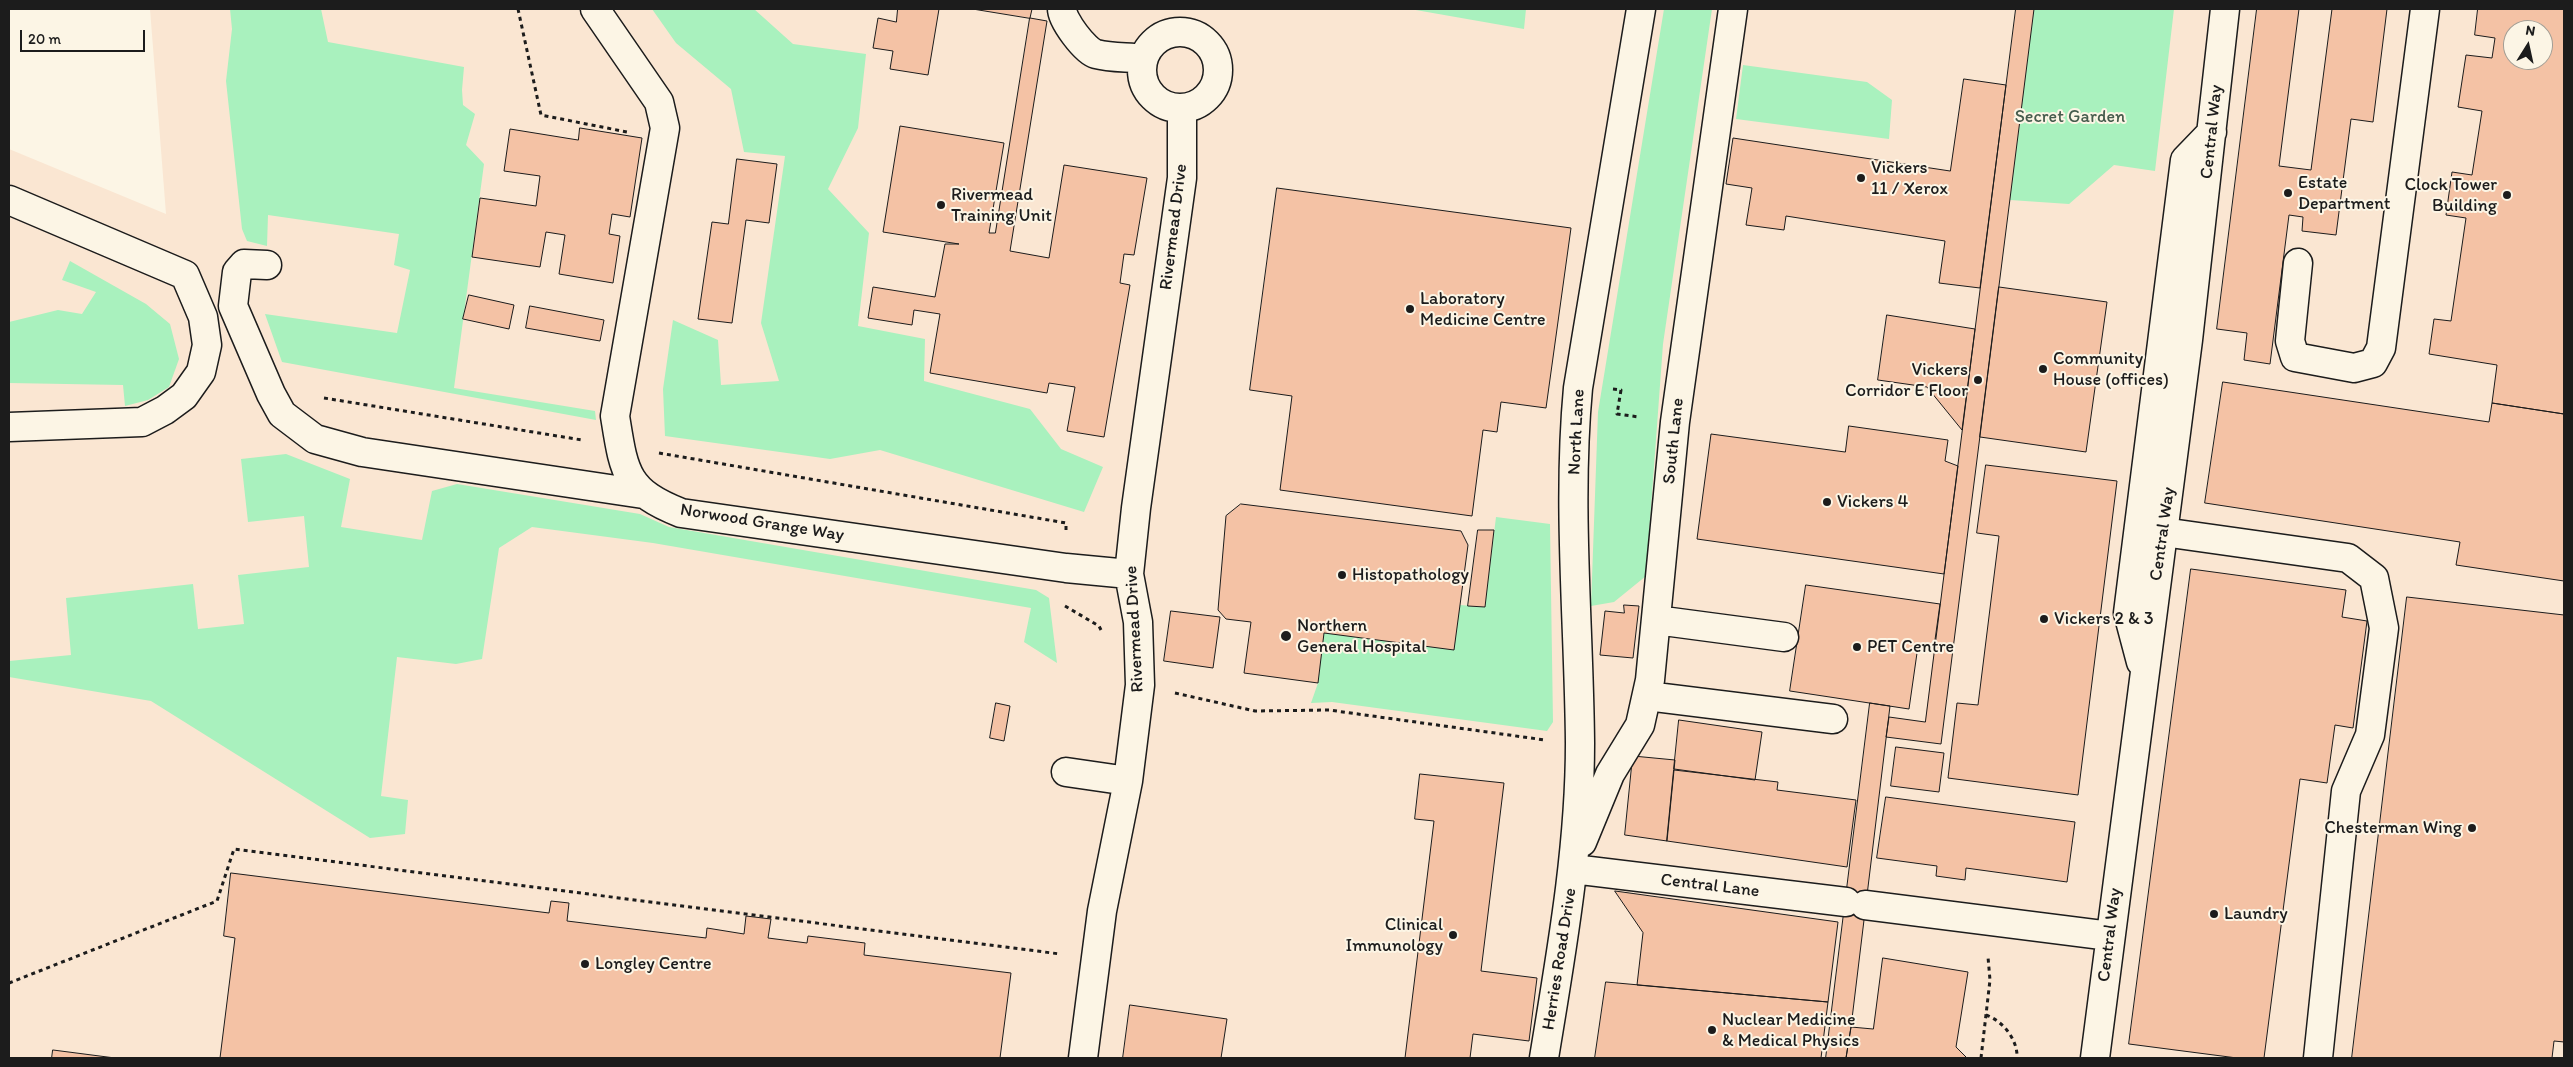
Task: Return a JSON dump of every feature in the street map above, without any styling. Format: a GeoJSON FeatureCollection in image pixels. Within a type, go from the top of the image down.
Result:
{"type":"FeatureCollection","features":[{"type":"Feature","properties":{"kind":"lane","name":"Norwood Grange Way"},"geometry":{"type":"LineString","coordinates":[[595,9],[659,102],[665,128],[616,416],[620,446],[631,481],[643,494],[658,504],[681,513],[1066,568],[1130,574]]}},
{"type":"Feature","properties":{"kind":"lane"},"geometry":{"type":"LineString","coordinates":[[1062,9],[1062,13],[1073,33],[1094,54],[1143,59]]}},
{"type":"Feature","properties":{"kind":"lane","name":"North Lane"},"geometry":{"type":"LineString","coordinates":[[1574,864],[1580,745],[1573,445],[1582,366],[1641,9]]}},
{"type":"Feature","properties":{"kind":"lane","name":"South Lane"},"geometry":{"type":"LineString","coordinates":[[1574,864],[1610,774],[1640,725],[1647,696],[1675,422],[1733,9]]}},
{"type":"Feature","properties":{"kind":"lane","name":"Central Way"},"geometry":{"type":"LineString","coordinates":[[2096,1058],[2110,936],[2188,340],[2225,9]]}},
{"type":"Feature","properties":{"kind":"lane"},"geometry":{"type":"LineString","coordinates":[[2298,263],[2290,341],[2295,358],[2354,368],[2373,363],[2380,348],[2425,9]]}},
{"type":"Feature","properties":{"kind":"lane"},"geometry":{"type":"LineString","coordinates":[[1178,32],[1200,37],[1211,47],[1218,66],[1215,86],[1208,98],[1195,106],[1182,109],[1170,108],[1158,102],[1145,87],[1141,75],[1143,59],[1149,46],[1164,35],[1178,32]]}},
{"type":"Feature","properties":{"kind":"lane","name":"Rivermead Drive"},"geometry":{"type":"LineString","coordinates":[[1083,1058],[1102,911],[1128,781],[1140,685],[1138,622],[1130,574],[1136,508],[1182,178],[1182,109]]}},
{"type":"Feature","properties":{"kind":"lane"},"geometry":{"type":"LineString","coordinates":[[2144,673],[2128,613],[2185,160],[2212,132]]}},
{"type":"Feature","properties":{"kind":"lane"},"geometry":{"type":"LineString","coordinates":[[9,200],[186,275],[233,306]]}},
{"type":"Feature","properties":{"kind":"lane"},"geometry":{"type":"LineString","coordinates":[[266,265],[244,264],[237,272],[233,306],[271,394],[282,414],[315,439],[362,452],[643,494]]}},
{"type":"Feature","properties":{"kind":"lane"},"geometry":{"type":"LineString","coordinates":[[9,427],[142,422],[165,410],[184,396],[201,372],[207,345],[204,317],[186,275]]}},
{"type":"Feature","properties":{"kind":"lane"},"geometry":{"type":"LineString","coordinates":[[2163,532],[2348,558],[2374,578],[2384,628],[2370,735],[2346,791],[2318,1058]]}},
{"type":"Feature","properties":{"kind":"lane"},"geometry":{"type":"LineString","coordinates":[[1656,620],[1784,637]]}},
{"type":"Feature","properties":{"kind":"lane"},"geometry":{"type":"LineString","coordinates":[[1647,696],[1833,719]]}},
{"type":"Feature","properties":{"kind":"lane"},"geometry":{"type":"LineString","coordinates":[[1066,772],[1128,781]]}},
{"type":"Feature","properties":{"kind":"lane","name":"Central Lane"},"geometry":{"type":"LineString","coordinates":[[1574,864],[1856,904],[2110,936]]}},
{"type":"Feature","properties":{"kind":"lane","name":"Herries Road Drive"},"geometry":{"type":"LineString","coordinates":[[1544,1058],[1574,864]]}},
{"type":"Feature","properties":{"kind":"path"},"geometry":{"type":"LineString","coordinates":[[518,9],[541,116],[663,138]]}},
{"type":"Feature","properties":{"kind":"path"},"geometry":{"type":"LineString","coordinates":[[1582,366],[1612,370],[1609,389],[1621,390],[1617,414],[1675,422]]}},
{"type":"Feature","properties":{"kind":"path"},"geometry":{"type":"LineString","coordinates":[[282,414],[294,394],[620,446],[1066,523],[1065,605],[1099,626],[1104,636]]}},
{"type":"Feature","properties":{"kind":"path"},"geometry":{"type":"LineString","coordinates":[[1140,685],[1255,711],[1328,710],[1580,745]]}},
{"type":"Feature","properties":{"kind":"path"},"geometry":{"type":"LineString","coordinates":[[9,983],[217,901],[234,849],[1096,959]]}},
{"type":"Feature","properties":{"kind":"path"},"geometry":{"type":"LineString","coordinates":[[1981,1058],[1990,980],[1988,956]]}},
{"type":"Feature","properties":{"kind":"path"},"geometry":{"type":"LineString","coordinates":[[1986,1015],[1997,1019],[2007,1031],[2017,1051],[2017,1058]]}},
{"type":"Feature","properties":{"kind":"shaded area","name":"Northern General Hospital"},"geometry":{"type":"Polygon","coordinates":[[[150,9],[2564,9],[2564,1058],[9,1058],[9,149],[166,214],[150,9]]]}},
{"type":"Feature","properties":{"kind":"green space"},"geometry":{"type":"Polygon","coordinates":[[[230,9],[321,9],[328,42],[464,67],[463,105],[475,114],[466,145],[484,164],[454,388],[595,411],[596,420],[282,362],[265,314],[397,333],[410,270],[394,265],[399,234],[268,215],[267,246],[247,241],[242,229],[226,81],[232,29],[230,9]]]}},
{"type":"Feature","properties":{"kind":"green space"},"geometry":{"type":"Polygon","coordinates":[[[652,9],[754,9],[793,44],[866,54],[858,128],[828,189],[869,233],[858,326],[925,339],[924,381],[1030,409],[1061,449],[1103,467],[1084,512],[880,450],[830,459],[665,436],[663,389],[673,320],[718,340],[721,385],[779,381],[761,323],[785,156],[744,152],[731,89],[676,43],[652,9]]]}},
{"type":"Feature","properties":{"kind":"green space"},"geometry":{"type":"Polygon","coordinates":[[[1410,9],[1526,9],[1524,29],[1410,9]]]}},
{"type":"Feature","properties":{"kind":"green space"},"geometry":{"type":"Polygon","coordinates":[[[1664,9],[1712,9],[1663,344],[1646,576],[1614,602],[1591,606],[1598,412],[1664,9]]]}},
{"type":"Feature","properties":{"kind":"green space","name":"Secret Garden"},"geometry":{"type":"Polygon","coordinates":[[[2034,9],[2174,9],[2155,171],[2114,165],[2069,204],[2010,200],[2034,9]]]}},
{"type":"Feature","properties":{"kind":"green space"},"geometry":{"type":"Polygon","coordinates":[[[1743,65],[1867,82],[1892,100],[1889,139],[1736,119],[1743,65]]]}},
{"type":"Feature","properties":{"kind":"green space"},"geometry":{"type":"Polygon","coordinates":[[[70,261],[146,304],[170,324],[179,359],[169,387],[148,400],[125,406],[123,385],[9,383],[9,322],[58,310],[82,314],[96,292],[62,280],[70,261]]]}},
{"type":"Feature","properties":{"kind":"green space"},"geometry":{"type":"Polygon","coordinates":[[[286,454],[350,479],[341,527],[422,540],[432,491],[457,484],[640,514],[669,527],[1036,590],[1049,598],[1057,663],[1024,642],[1031,608],[653,543],[532,527],[499,548],[482,659],[456,664],[397,657],[381,796],[408,800],[405,834],[370,838],[151,701],[9,677],[9,661],[71,655],[66,598],[193,584],[198,629],[244,624],[238,575],[309,567],[304,516],[248,522],[241,459],[286,454]]]}},
{"type":"Feature","properties":{"kind":"green space"},"geometry":{"type":"Polygon","coordinates":[[[1496,517],[1550,524],[1553,722],[1547,731],[1332,702],[1311,703],[1318,683],[1324,633],[1454,650],[1460,605],[1485,607],[1496,517]]]}},
{"type":"Feature","properties":{"kind":"building"},"geometry":{"type":"Polygon","coordinates":[[[898,9],[939,9],[928,75],[890,69],[893,51],[873,48],[878,18],[896,22],[898,9]]]}},
{"type":"Feature","properties":{"kind":"building"},"geometry":{"type":"Polygon","coordinates":[[[973,9],[1032,9],[1030,18],[973,9]]]}},
{"type":"Feature","properties":{"kind":"building","name":"Vickers Corridor E Floor"},"geometry":{"type":"Polygon","coordinates":[[[2016,9],[2034,9],[1941,744],[1886,737],[1889,717],[1925,722],[2016,9]]]}},
{"type":"Feature","properties":{"kind":"building","name":"Estate Department"},"geometry":{"type":"Polygon","coordinates":[[[2257,9],[2299,9],[2279,166],[2311,170],[2332,9],[2387,9],[2373,122],[2351,119],[2336,235],[2302,231],[2303,217],[2289,215],[2270,364],[2244,360],[2247,333],[2217,329],[2257,9]]]}},
{"type":"Feature","properties":{"kind":"building","name":"Clock Tower Building"},"geometry":{"type":"Polygon","coordinates":[[[2478,9],[2564,9],[2564,414],[2492,403],[2497,365],[2429,354],[2434,319],[2451,321],[2466,218],[2446,215],[2452,172],[2472,175],[2482,111],[2458,107],[2466,55],[2492,58],[2495,38],[2475,35],[2478,9]]]}},
{"type":"Feature","properties":{"kind":"building","name":"Rivermead Training Unit"},"geometry":{"type":"Polygon","coordinates":[[[1030,18],[1047,21],[1010,251],[1049,258],[1064,165],[1147,178],[1134,255],[1124,254],[1120,283],[1130,285],[1104,437],[1067,431],[1075,387],[1049,383],[1047,393],[930,373],[940,314],[914,310],[912,325],[868,318],[873,287],[935,297],[945,244],[959,244],[883,232],[900,126],[1004,143],[989,233],[995,233],[1030,18]]]}},
{"type":"Feature","properties":{"kind":"building","name":"Vickers 11 / Xerox"},"geometry":{"type":"Polygon","coordinates":[[[1964,79],[2006,85],[1980,288],[1939,283],[1945,241],[1786,216],[1784,230],[1746,225],[1752,188],[1726,184],[1733,138],[1950,171],[1964,79]]]}},
{"type":"Feature","properties":{"kind":"building"},"geometry":{"type":"Polygon","coordinates":[[[580,128],[642,138],[630,217],[612,214],[609,234],[620,236],[613,283],[559,274],[565,235],[546,232],[540,267],[472,257],[480,198],[536,206],[540,176],[504,171],[510,129],[578,140],[580,128]]]}},
{"type":"Feature","properties":{"kind":"building"},"geometry":{"type":"Polygon","coordinates":[[[737,159],[777,164],[769,223],[746,220],[732,323],[698,319],[712,222],[728,224],[737,159]]]}},
{"type":"Feature","properties":{"kind":"building","name":"Laboratory Medicine Centre"},"geometry":{"type":"Polygon","coordinates":[[[1277,188],[1571,228],[1546,408],[1501,402],[1497,432],[1483,430],[1472,516],[1280,490],[1292,396],[1250,390],[1277,188]]]}},
{"type":"Feature","properties":{"kind":"building","name":"Community House (offices)"},"geometry":{"type":"Polygon","coordinates":[[[1999,287],[2107,302],[2086,452],[1980,437],[1999,287]]]}},
{"type":"Feature","properties":{"kind":"building"},"geometry":{"type":"Polygon","coordinates":[[[469,295],[514,305],[509,329],[463,319],[469,295]]]}},
{"type":"Feature","properties":{"kind":"building"},"geometry":{"type":"Polygon","coordinates":[[[530,306],[604,320],[600,341],[526,328],[530,306]]]}},
{"type":"Feature","properties":{"kind":"building"},"geometry":{"type":"Polygon","coordinates":[[[1887,315],[1975,329],[1962,430],[1927,387],[1878,380],[1887,315]]]}},
{"type":"Feature","properties":{"kind":"building"},"geometry":{"type":"Polygon","coordinates":[[[2223,382],[2489,422],[2492,403],[2564,414],[2564,581],[2456,565],[2460,542],[2205,503],[2223,382]]]}},
{"type":"Feature","properties":{"kind":"building","name":"Vickers 4"},"geometry":{"type":"Polygon","coordinates":[[[1849,426],[1948,440],[1945,461],[1958,466],[1944,574],[1697,539],[1711,434],[1845,452],[1849,426]]]}},
{"type":"Feature","properties":{"kind":"building","name":"Vickers 2 & 3"},"geometry":{"type":"Polygon","coordinates":[[[1986,465],[2117,481],[2078,795],[1948,778],[1957,703],[1978,705],[1999,536],[1977,533],[1986,465]]]}},
{"type":"Feature","properties":{"kind":"building","name":"Histopathology"},"geometry":{"type":"Polygon","coordinates":[[[1241,504],[1461,531],[1468,545],[1454,650],[1324,633],[1318,683],[1244,673],[1251,622],[1226,619],[1218,610],[1226,516],[1241,504]]]}},
{"type":"Feature","properties":{"kind":"building"},"geometry":{"type":"Polygon","coordinates":[[[1478,530],[1494,530],[1485,607],[1468,606],[1478,530]]]}},
{"type":"Feature","properties":{"kind":"building","name":"Laundry"},"geometry":{"type":"Polygon","coordinates":[[[2191,569],[2346,590],[2342,617],[2367,621],[2353,728],[2335,725],[2327,783],[2300,779],[2264,1058],[2237,1058],[2129,1044],[2191,569]]]}},
{"type":"Feature","properties":{"kind":"building","name":"PET Centre"},"geometry":{"type":"Polygon","coordinates":[[[1806,585],[1940,604],[1934,647],[1918,646],[1909,709],[1790,691],[1806,585]]]}},
{"type":"Feature","properties":{"kind":"building","name":"Chesterman Wing"},"geometry":{"type":"Polygon","coordinates":[[[2407,597],[2564,615],[2564,1042],[2554,1041],[2552,1058],[2352,1058],[2407,597]]]}},
{"type":"Feature","properties":{"kind":"building"},"geometry":{"type":"Polygon","coordinates":[[[1624,605],[1639,606],[1633,658],[1600,655],[1605,611],[1624,613],[1624,605]]]}},
{"type":"Feature","properties":{"kind":"building"},"geometry":{"type":"Polygon","coordinates":[[[1171,611],[1220,617],[1213,668],[1164,661],[1171,611]]]}},
{"type":"Feature","properties":{"kind":"building"},"geometry":{"type":"Polygon","coordinates":[[[996,703],[1010,706],[1004,741],[990,738],[996,703]]]}},
{"type":"Feature","properties":{"kind":"building"},"geometry":{"type":"Polygon","coordinates":[[[1870,703],[1890,706],[1851,1027],[1846,1058],[1826,1058],[1870,703]]]}},
{"type":"Feature","properties":{"kind":"building"},"geometry":{"type":"Polygon","coordinates":[[[1679,720],[1762,732],[1755,780],[1674,769],[1679,720]]]}},
{"type":"Feature","properties":{"kind":"building"},"geometry":{"type":"Polygon","coordinates":[[[1896,747],[1944,753],[1939,792],[1891,786],[1896,747]]]}},
{"type":"Feature","properties":{"kind":"building"},"geometry":{"type":"Polygon","coordinates":[[[1633,756],[1675,760],[1667,841],[1625,835],[1633,756]]]}},
{"type":"Feature","properties":{"kind":"building"},"geometry":{"type":"Polygon","coordinates":[[[1674,770],[1778,782],[1777,790],[1856,800],[1847,867],[1667,841],[1674,770]]]}},
{"type":"Feature","properties":{"kind":"building","name":"Clinical Immunology"},"geometry":{"type":"Polygon","coordinates":[[[1420,774],[1504,783],[1481,971],[1537,978],[1529,1041],[1473,1034],[1470,1058],[1405,1058],[1434,821],[1415,819],[1420,774]]]}},
{"type":"Feature","properties":{"kind":"building"},"geometry":{"type":"Polygon","coordinates":[[[1886,797],[2075,822],[2067,882],[1966,868],[1965,880],[1936,876],[1937,866],[1877,858],[1886,797]]]}},
{"type":"Feature","properties":{"kind":"building","name":"Longley Centre"},"geometry":{"type":"Polygon","coordinates":[[[231,873],[549,913],[551,901],[569,903],[567,921],[706,938],[707,928],[744,934],[746,916],[771,919],[768,938],[807,943],[808,936],[865,943],[864,955],[1011,973],[1000,1058],[220,1058],[235,938],[224,936],[231,873]]]}},
{"type":"Feature","properties":{"kind":"building"},"geometry":{"type":"Polygon","coordinates":[[[1615,891],[1838,922],[1828,1002],[1637,985],[1643,933],[1615,891]]]}},
{"type":"Feature","properties":{"kind":"building"},"geometry":{"type":"Polygon","coordinates":[[[1883,958],[1968,972],[1956,1047],[1967,1058],[1846,1058],[1851,1027],[1873,1029],[1883,958]]]}},
{"type":"Feature","properties":{"kind":"building","name":"Nuclear Medicine & Medical Physics"},"geometry":{"type":"Polygon","coordinates":[[[1606,982],[1828,1002],[1821,1058],[1595,1058],[1606,982]]]}},
{"type":"Feature","properties":{"kind":"building"},"geometry":{"type":"Polygon","coordinates":[[[1130,1005],[1227,1019],[1221,1058],[1123,1058],[1130,1005]]]}},
{"type":"Feature","properties":{"kind":"building"},"geometry":{"type":"Polygon","coordinates":[[[53,1050],[115,1058],[52,1058],[53,1050]]]}},
{"type":"Feature","properties":{"kind":"place","name":"Vickers 11 / Xerox"},"geometry":{"type":"Point","coordinates":[1861,178]}},
{"type":"Feature","properties":{"kind":"place","name":"Estate Department"},"geometry":{"type":"Point","coordinates":[2288,193]}},
{"type":"Feature","properties":{"kind":"place","name":"Clock Tower Building"},"geometry":{"type":"Point","coordinates":[2507,195]}},
{"type":"Feature","properties":{"kind":"place","name":"Rivermead Training Unit"},"geometry":{"type":"Point","coordinates":[941,205]}},
{"type":"Feature","properties":{"kind":"place","name":"Laboratory Medicine Centre"},"geometry":{"type":"Point","coordinates":[1410,309]}},
{"type":"Feature","properties":{"kind":"place","name":"Community House (offices)"},"geometry":{"type":"Point","coordinates":[2043,369]}},
{"type":"Feature","properties":{"kind":"place","name":"Vickers Corridor E Floor"},"geometry":{"type":"Point","coordinates":[1978,380]}},
{"type":"Feature","properties":{"kind":"place","name":"Vickers 4"},"geometry":{"type":"Point","coordinates":[1827,502]}},
{"type":"Feature","properties":{"kind":"place","name":"Histopathology"},"geometry":{"type":"Point","coordinates":[1342,575]}},
{"type":"Feature","properties":{"kind":"place","name":"Vickers 2 & 3"},"geometry":{"type":"Point","coordinates":[2044,619]}},
{"type":"Feature","properties":{"kind":"place","name":"Northern General Hospital"},"geometry":{"type":"Point","coordinates":[1286,636]}},
{"type":"Feature","properties":{"kind":"place","name":"PET Centre"},"geometry":{"type":"Point","coordinates":[1857,647]}},
{"type":"Feature","properties":{"kind":"place","name":"Chesterman Wing"},"geometry":{"type":"Point","coordinates":[2472,828]}},
{"type":"Feature","properties":{"kind":"place","name":"Laundry"},"geometry":{"type":"Point","coordinates":[2214,914]}},
{"type":"Feature","properties":{"kind":"place","name":"Clinical Immunology"},"geometry":{"type":"Point","coordinates":[1453,935]}},
{"type":"Feature","properties":{"kind":"place","name":"Longley Centre"},"geometry":{"type":"Point","coordinates":[585,964]}},
{"type":"Feature","properties":{"kind":"place","name":"Nuclear Medicine & Medical Physics"},"geometry":{"type":"Point","coordinates":[1712,1030]}}]}
